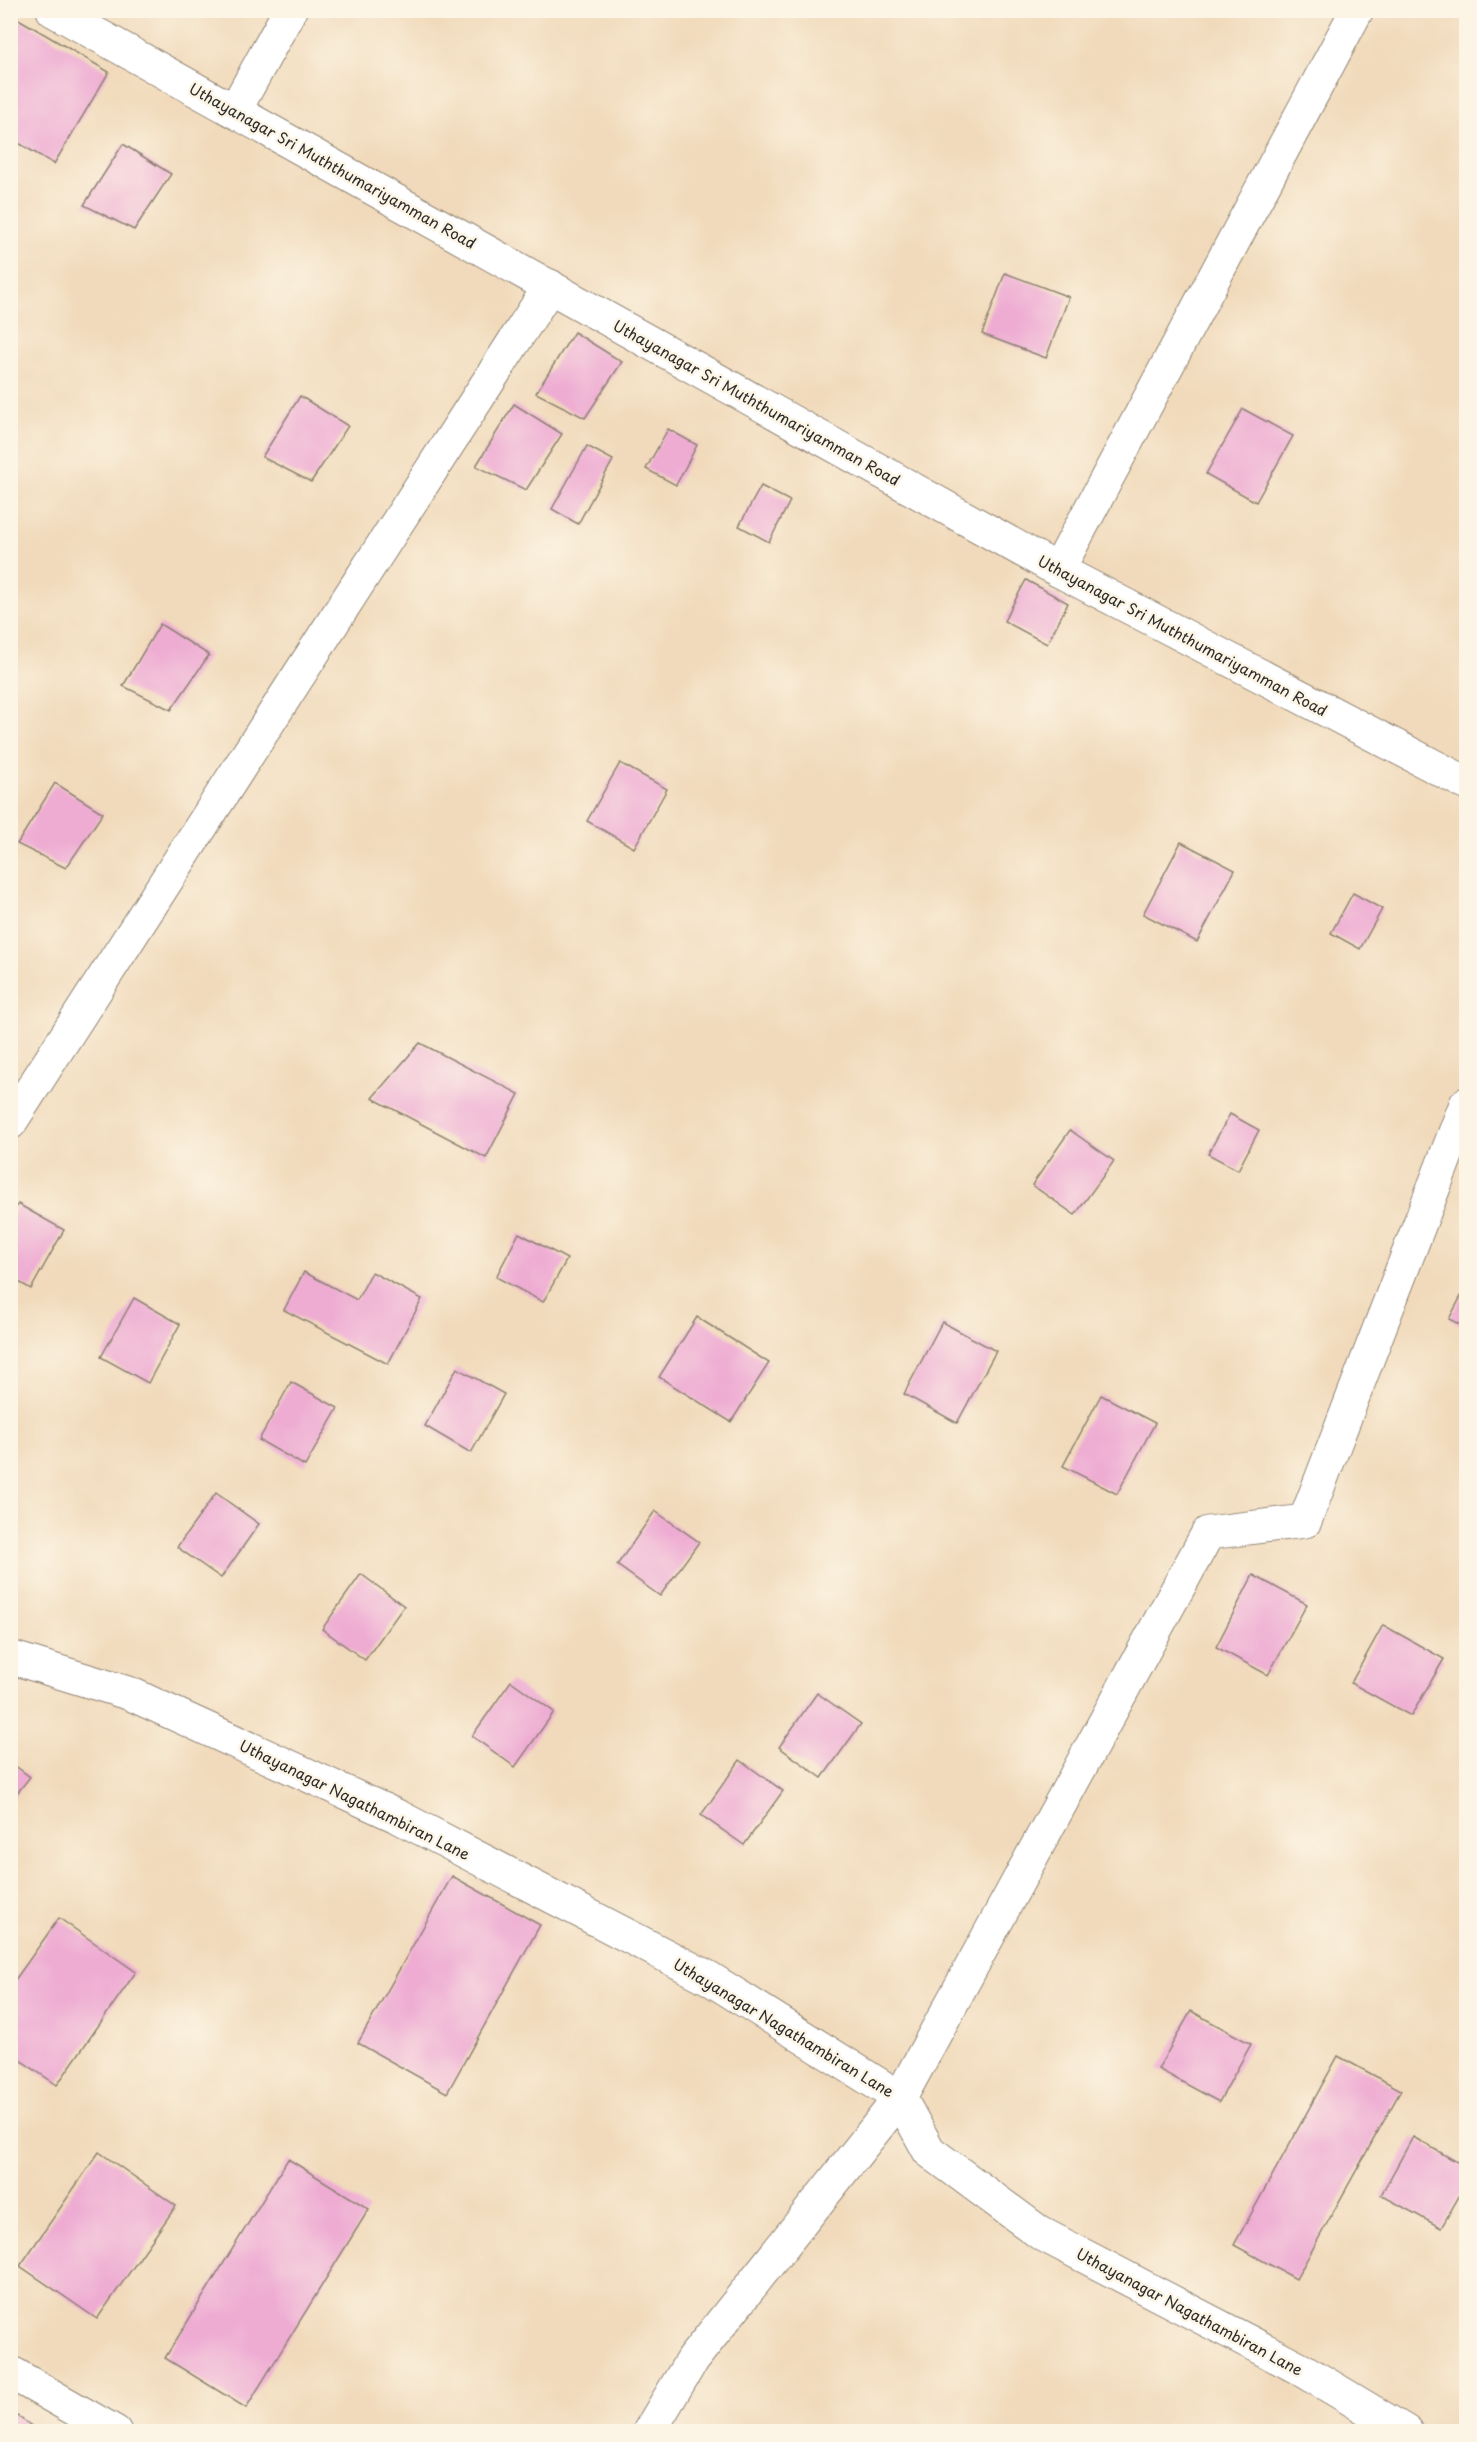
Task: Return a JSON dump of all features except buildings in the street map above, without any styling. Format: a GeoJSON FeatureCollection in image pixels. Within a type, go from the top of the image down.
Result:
{"type":"FeatureCollection","features":[{"type":"Feature","properties":{"kind":"street","name":"Uthayanagar Sri Muththumariyamman Road"},"geometry":{"type":"LineString","coordinates":[[53,10],[1058,570],[1467,783]]}},
{"type":"Feature","properties":{"kind":"street"},"geometry":{"type":"LineString","coordinates":[[235,110],[290,10]]}},
{"type":"Feature","properties":{"kind":"street"},"geometry":{"type":"LineString","coordinates":[[1058,570],[1357,10]]}},
{"type":"Feature","properties":{"kind":"street"},"geometry":{"type":"LineString","coordinates":[[10,1123],[550,286]]}},
{"type":"Feature","properties":{"kind":"street"},"geometry":{"type":"LineString","coordinates":[[649,2432],[692,2360],[900,2098],[1208,1533],[1305,1521],[1467,1104]]}},
{"type":"Feature","properties":{"kind":"street","name":"Uthayanagar Nagathambiran Lane"},"geometry":{"type":"LineString","coordinates":[[10,1656],[131,1694],[399,1817],[709,1978],[900,2098],[930,2151],[1040,2233],[1301,2369],[1406,2432]]}},
{"type":"Feature","properties":{"kind":"street"},"geometry":{"type":"LineString","coordinates":[[10,2372],[115,2432]]}}]}
